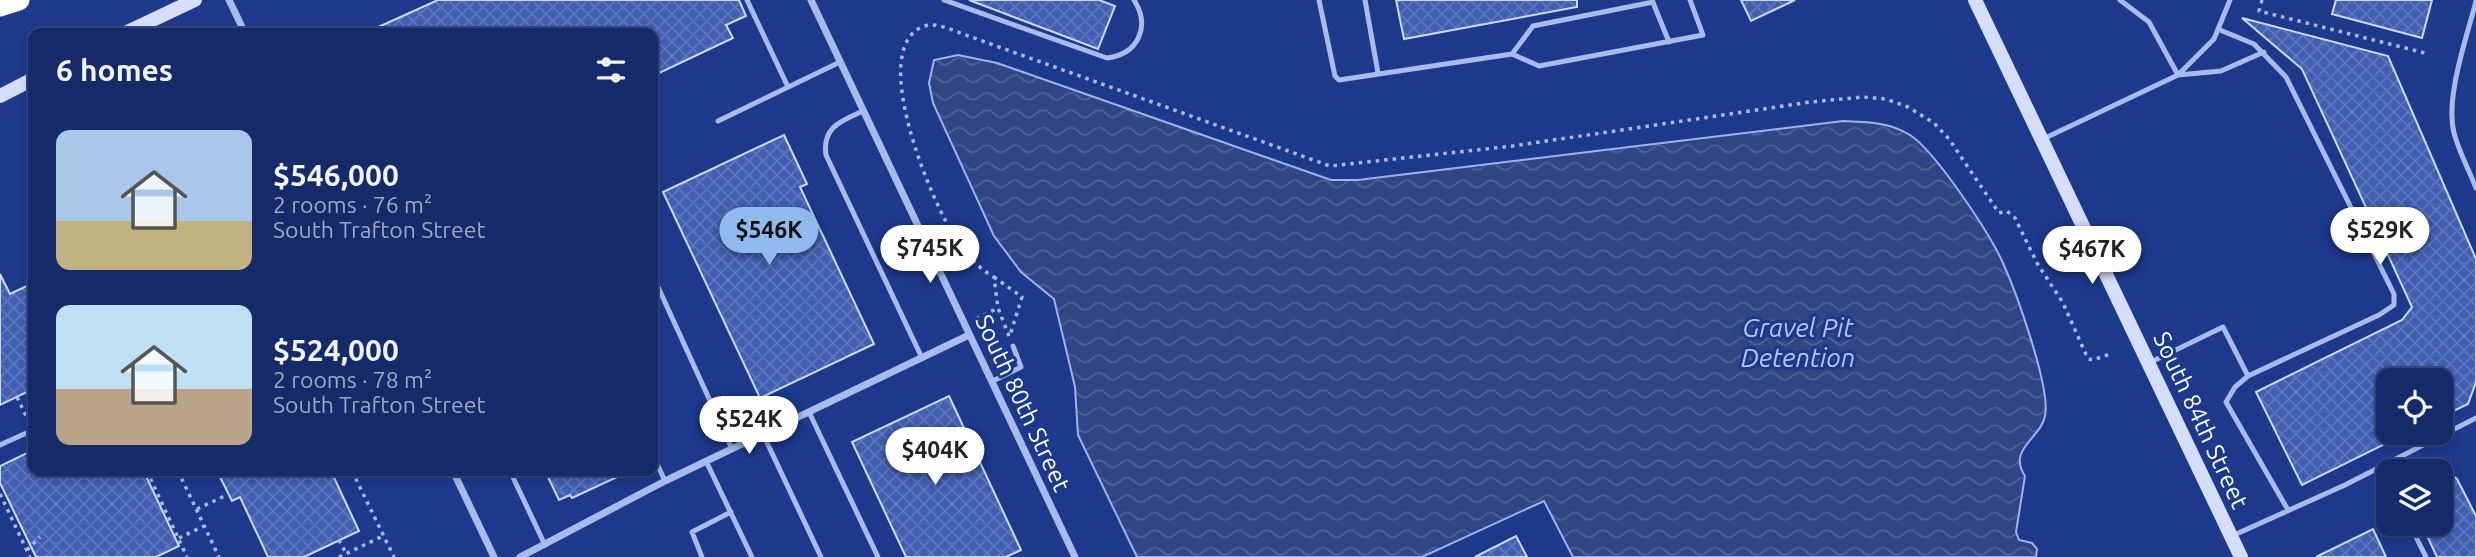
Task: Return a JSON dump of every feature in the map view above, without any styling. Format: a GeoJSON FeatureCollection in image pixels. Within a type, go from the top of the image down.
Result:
{"type":"FeatureCollection","features":[{"type":"Feature","properties":{"kind":"highway"},"geometry":{"type":"LineString","coordinates":[[0,6],[19,0]]}},
{"type":"Feature","properties":{"kind":"main road"},"geometry":{"type":"LineString","coordinates":[[136,28],[195,0]]}},
{"type":"Feature","properties":{"kind":"main road","name":"South 84th Street"},"geometry":{"type":"LineString","coordinates":[[1975,0],[2241,557]]}},
{"type":"Feature","properties":{"kind":"main road"},"geometry":{"type":"LineString","coordinates":[[0,96],[28,82]]}},
{"type":"Feature","properties":{"kind":"street"},"geometry":{"type":"LineString","coordinates":[[229,0],[243,28]]}},
{"type":"Feature","properties":{"kind":"street","name":"South 80th Street"},"geometry":{"type":"LineString","coordinates":[[811,0],[1072,556]]}},
{"type":"Feature","properties":{"kind":"street"},"geometry":{"type":"LineString","coordinates":[[520,557],[665,481],[969,335]]}},
{"type":"Feature","properties":{"kind":"street"},"geometry":{"type":"LineString","coordinates":[[455,476],[494,557]]}},
{"type":"Feature","properties":{"kind":"lane"},"geometry":{"type":"LineString","coordinates":[[747,0],[789,87]]}},
{"type":"Feature","properties":{"kind":"lane"},"geometry":{"type":"LineString","coordinates":[[944,0],[1107,58],[1124,54],[1139,39],[1142,21],[1134,0]]}},
{"type":"Feature","properties":{"kind":"lane"},"geometry":{"type":"LineString","coordinates":[[1319,0],[1335,76],[1339,80],[1513,54],[1539,66],[1703,34],[1690,0]]}},
{"type":"Feature","properties":{"kind":"lane"},"geometry":{"type":"LineString","coordinates":[[1365,0],[1378,73]]}},
{"type":"Feature","properties":{"kind":"lane"},"geometry":{"type":"LineString","coordinates":[[2120,0],[2149,22],[2178,75]]}},
{"type":"Feature","properties":{"kind":"lane"},"geometry":{"type":"LineString","coordinates":[[2043,139],[2178,75],[2203,53],[2220,30],[2230,0]]}},
{"type":"Feature","properties":{"kind":"lane"},"geometry":{"type":"LineString","coordinates":[[1513,54],[1533,26],[1652,1],[1669,42]]}},
{"type":"Feature","properties":{"kind":"lane"},"geometry":{"type":"LineString","coordinates":[[2476,1],[2460,68],[2452,118],[2454,133],[2476,188]]}},
{"type":"Feature","properties":{"kind":"lane"},"geometry":{"type":"LineString","coordinates":[[2220,30],[2254,44],[2287,77],[2394,295],[2394,305],[2248,376],[2235,387],[2226,402],[2288,510]]}},
{"type":"Feature","properties":{"kind":"lane"},"geometry":{"type":"LineString","coordinates":[[2178,75],[2221,71],[2264,52]]}},
{"type":"Feature","properties":{"kind":"lane"},"geometry":{"type":"LineString","coordinates":[[718,121],[840,62]]}},
{"type":"Feature","properties":{"kind":"lane"},"geometry":{"type":"LineString","coordinates":[[863,110],[829,129],[825,139],[826,155],[922,358]]}},
{"type":"Feature","properties":{"kind":"lane"},"geometry":{"type":"LineString","coordinates":[[658,287],[732,449]]}},
{"type":"Feature","properties":{"kind":"lane"},"geometry":{"type":"LineString","coordinates":[[2148,363],[2223,327],[2248,376]]}},
{"type":"Feature","properties":{"kind":"lane"},"geometry":{"type":"LineString","coordinates":[[991,382],[1021,367],[1013,346]]}},
{"type":"Feature","properties":{"kind":"lane"},"geometry":{"type":"LineString","coordinates":[[809,412],[878,557]]}},
{"type":"Feature","properties":{"kind":"lane"},"geometry":{"type":"LineString","coordinates":[[2231,536],[2476,418]]}},
{"type":"Feature","properties":{"kind":"lane"},"geometry":{"type":"LineString","coordinates":[[0,445],[28,432]]}},
{"type":"Feature","properties":{"kind":"lane"},"geometry":{"type":"LineString","coordinates":[[762,434],[821,557]]}},
{"type":"Feature","properties":{"kind":"lane"},"geometry":{"type":"LineString","coordinates":[[706,461],[752,557]]}},
{"type":"Feature","properties":{"kind":"lane"},"geometry":{"type":"LineString","coordinates":[[658,466],[665,481]]}},
{"type":"Feature","properties":{"kind":"lane"},"geometry":{"type":"LineString","coordinates":[[512,476],[545,545]]}},
{"type":"Feature","properties":{"kind":"lane"},"geometry":{"type":"LineString","coordinates":[[702,557],[692,531],[731,512]]}},
{"type":"Feature","properties":{"kind":"lane"},"geometry":{"type":"LineString","coordinates":[[2416,536],[2426,557]]}},
{"type":"Feature","properties":{"kind":"path"},"geometry":{"type":"LineString","coordinates":[[2262,0],[2259,11],[2429,54]]}},
{"type":"Feature","properties":{"kind":"path"},"geometry":{"type":"LineString","coordinates":[[1010,337],[1022,298],[979,268],[956,238],[928,179],[900,91],[898,71],[904,51],[911,36],[922,27],[936,24],[1330,166],[1513,146],[1811,102],[1863,97],[1886,100],[1926,118],[1949,139],[1999,213],[2007,211],[2015,218],[2037,263],[2063,303],[2088,359],[2110,354]]}},
{"type":"Feature","properties":{"kind":"path"},"geometry":{"type":"LineString","coordinates":[[994,277],[998,308],[1013,346]]}},
{"type":"Feature","properties":{"kind":"path"},"geometry":{"type":"LineString","coordinates":[[976,319],[998,308]]}},
{"type":"Feature","properties":{"kind":"path"},"geometry":{"type":"LineString","coordinates":[[17,397],[28,420]]}},
{"type":"Feature","properties":{"kind":"path"},"geometry":{"type":"LineString","coordinates":[[149,476],[187,557]]}},
{"type":"Feature","properties":{"kind":"path"},"geometry":{"type":"LineString","coordinates":[[180,476],[219,557]]}},
{"type":"Feature","properties":{"kind":"path"},"geometry":{"type":"LineString","coordinates":[[354,476],[394,557]]}},
{"type":"Feature","properties":{"kind":"path"},"geometry":{"type":"LineString","coordinates":[[0,494],[30,557]]}},
{"type":"Feature","properties":{"kind":"path"},"geometry":{"type":"LineString","coordinates":[[197,509],[229,494]]}},
{"type":"Feature","properties":{"kind":"path"},"geometry":{"type":"LineString","coordinates":[[179,538],[204,526]]}},
{"type":"Feature","properties":{"kind":"path"},"geometry":{"type":"LineString","coordinates":[[339,557],[383,536]]}},
{"type":"Feature","properties":{"kind":"path"},"geometry":{"type":"LineString","coordinates":[[27,550],[40,537]]}},
{"type":"Feature","properties":{"kind":"path"},"geometry":{"type":"LineString","coordinates":[[340,540],[346,554]]}},
{"type":"Feature","properties":{"kind":"water","name":"Gravel Pit Detention"},"geometry":{"type":"Polygon","coordinates":[[[958,55],[997,63],[1331,180],[1358,180],[1843,121],[1878,123],[1894,127],[1921,144],[1961,194],[2003,263],[2024,317],[2043,384],[2045,416],[2020,458],[2025,476],[2016,532],[2019,540],[2032,543],[2037,549],[2036,557],[1573,557],[1544,501],[1422,557],[1137,557],[1078,435],[1075,387],[1054,299],[1021,272],[994,236],[933,103],[929,83],[934,60],[958,55]]]}},
{"type":"Feature","properties":{"kind":"building"},"geometry":{"type":"Polygon","coordinates":[[[438,0],[739,0],[746,16],[726,25],[733,38],[658,74],[658,28],[376,28],[438,0]]]}},
{"type":"Feature","properties":{"kind":"building"},"geometry":{"type":"Polygon","coordinates":[[[969,0],[1099,0],[1115,6],[1098,49],[969,0]]]}},
{"type":"Feature","properties":{"kind":"building"},"geometry":{"type":"Polygon","coordinates":[[[1396,0],[1577,0],[1577,7],[1404,39],[1396,0]]]}},
{"type":"Feature","properties":{"kind":"building"},"geometry":{"type":"Polygon","coordinates":[[[1741,0],[1795,0],[1751,21],[1741,0]]]}},
{"type":"Feature","properties":{"kind":"building"},"geometry":{"type":"Polygon","coordinates":[[[2336,0],[2432,0],[2422,38],[2332,14],[2336,0]]]}},
{"type":"Feature","properties":{"kind":"building"},"geometry":{"type":"Polygon","coordinates":[[[2242,18],[2388,56],[2476,259],[2476,382],[2468,404],[2453,411],[2453,368],[2376,368],[2376,445],[2383,445],[2302,485],[2256,392],[2402,320],[2412,307],[2302,69],[2242,18]]]}},
{"type":"Feature","properties":{"kind":"building"},"geometry":{"type":"Polygon","coordinates":[[[784,135],[807,184],[800,187],[874,344],[760,398],[663,192],[784,135]]]}},
{"type":"Feature","properties":{"kind":"building"},"geometry":{"type":"Polygon","coordinates":[[[0,274],[10,294],[28,285],[28,391],[0,405],[0,274]]]}},
{"type":"Feature","properties":{"kind":"building"},"geometry":{"type":"Polygon","coordinates":[[[949,396],[1021,550],[1006,557],[906,557],[852,442],[949,396]]]}},
{"type":"Feature","properties":{"kind":"building"},"geometry":{"type":"Polygon","coordinates":[[[28,452],[28,476],[146,476],[179,546],[156,557],[36,557],[0,483],[0,466],[28,452]]]}},
{"type":"Feature","properties":{"kind":"building"},"geometry":{"type":"Polygon","coordinates":[[[220,476],[333,476],[359,531],[304,557],[268,557],[240,497],[232,501],[220,476]]]}},
{"type":"Feature","properties":{"kind":"building"},"geometry":{"type":"Polygon","coordinates":[[[547,476],[619,476],[572,498],[570,495],[559,500],[547,476]]]}},
{"type":"Feature","properties":{"kind":"building"},"geometry":{"type":"Polygon","coordinates":[[[2453,476],[2476,516],[2476,557],[2437,557],[2427,536],[2453,536],[2453,476]]]}},
{"type":"Feature","properties":{"kind":"building"},"geometry":{"type":"Polygon","coordinates":[[[2373,529],[2386,557],[2316,557],[2373,529]]]}},
{"type":"Feature","properties":{"kind":"building"},"geometry":{"type":"Polygon","coordinates":[[[1516,536],[1527,557],[1475,557],[1516,536]]]}}]}
